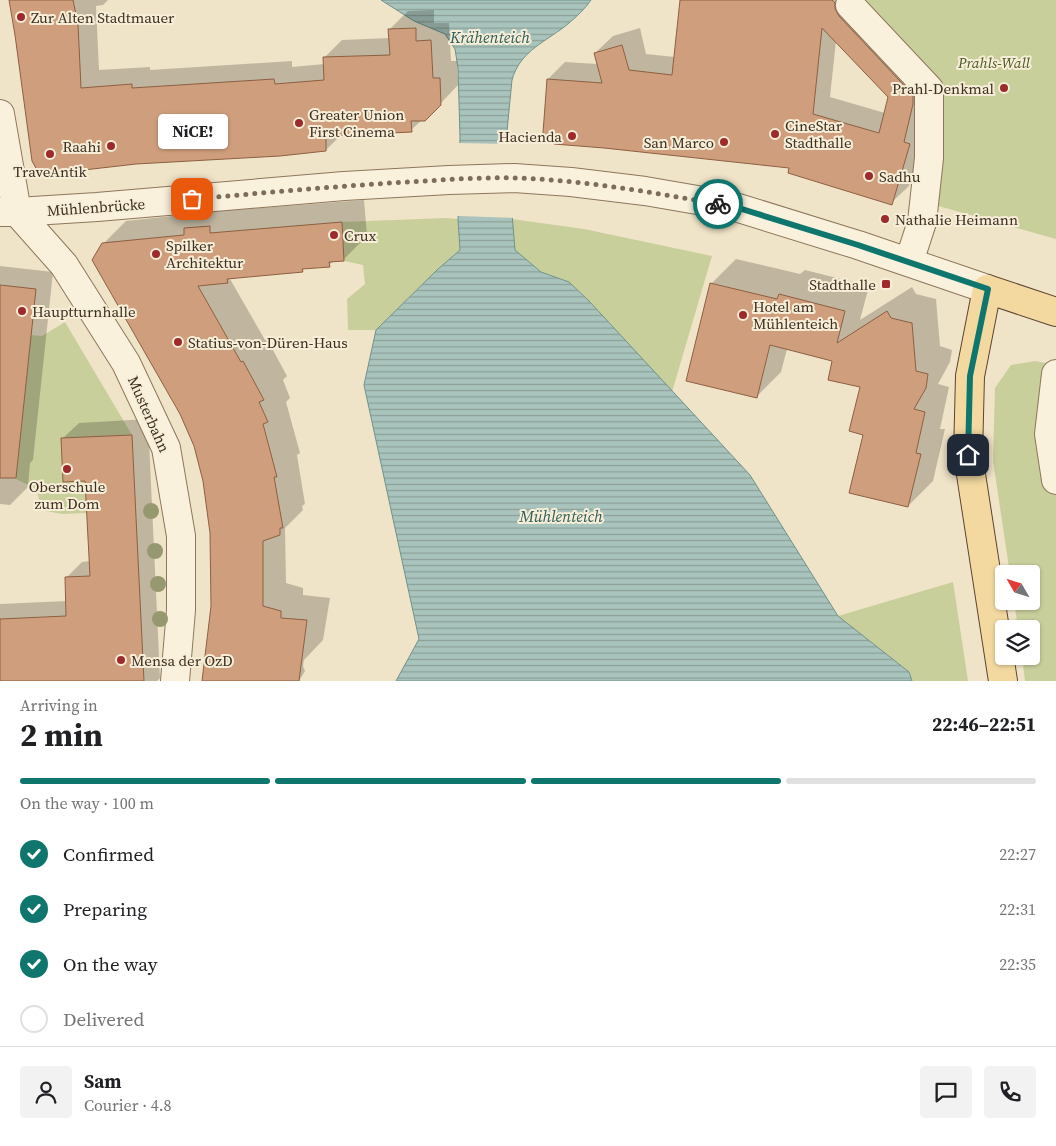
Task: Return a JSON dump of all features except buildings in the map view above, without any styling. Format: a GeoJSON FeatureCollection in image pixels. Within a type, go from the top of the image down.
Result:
{"type":"FeatureCollection","features":[{"type":"Feature","properties":{"kind":"main road","name":"Mühlenbrücke"},"geometry":{"type":"LineString","coordinates":[[988,289],[1056,312]]}},
{"type":"Feature","properties":{"kind":"main road"},"geometry":{"type":"LineString","coordinates":[[988,289],[970,376],[968,455],[1003,681]]}},
{"type":"Feature","properties":{"kind":"street"},"geometry":{"type":"LineString","coordinates":[[850,5],[929,89],[929,158],[922,222],[909,262]]}},
{"type":"Feature","properties":{"kind":"street"},"geometry":{"type":"LineString","coordinates":[[0,114],[8,212]]}},
{"type":"Feature","properties":{"kind":"street","name":"Mühlenbrücke"},"geometry":{"type":"LineString","coordinates":[[8,212],[97,207],[344,186],[449,180],[514,178],[572,182],[645,191],[732,206],[858,245],[988,289]]}},
{"type":"Feature","properties":{"kind":"street","name":"Musterbahn"},"geometry":{"type":"LineString","coordinates":[[8,212],[64,265],[126,363],[166,448],[181,536],[181,610],[175,681]]}},
{"type":"Feature","properties":{"kind":"street"},"geometry":{"type":"LineString","coordinates":[[1056,374],[1049,434],[1056,480]]}},
{"type":"Feature","properties":{"kind":"green space","name":"Prahls-Wall"},"geometry":{"type":"Polygon","coordinates":[[[859,0],[1056,0],[1056,239],[931,204],[937,83],[859,0]]]}},
{"type":"Feature","properties":{"kind":"green space"},"geometry":{"type":"Polygon","coordinates":[[[458,219],[460,250],[376,330],[348,330],[347,299],[365,284],[363,265],[344,261],[342,222],[458,219]]]}},
{"type":"Feature","properties":{"kind":"green space"},"geometry":{"type":"Polygon","coordinates":[[[512,219],[584,229],[712,256],[672,392],[589,301],[569,282],[541,272],[515,250],[512,219]]]}},
{"type":"Feature","properties":{"kind":"green space"},"geometry":{"type":"Polygon","coordinates":[[[65,322],[132,435],[61,438],[85,481],[87,513],[62,514],[46,511],[40,502],[36,489],[16,479],[31,335],[42,336],[65,322]]]}},
{"type":"Feature","properties":{"kind":"green space"},"geometry":{"type":"Polygon","coordinates":[[[1035,361],[1056,365],[1056,681],[1025,681],[1023,665],[1040,665],[1040,620],[1017,620],[1015,610],[1040,610],[1040,565],[1009,565],[993,461],[995,388],[1011,365],[1035,361]]]}},
{"type":"Feature","properties":{"kind":"green space"},"geometry":{"type":"Polygon","coordinates":[[[953,582],[968,681],[912,681],[909,672],[838,616],[953,582]]]}},
{"type":"Feature","properties":{"kind":"water","name":"Mühlenteich"},"geometry":{"type":"Polygon","coordinates":[[[381,0],[591,0],[569,23],[536,47],[521,61],[512,80],[506,141],[515,250],[541,272],[569,282],[589,301],[750,475],[838,616],[909,672],[912,681],[396,681],[419,639],[364,385],[376,330],[460,250],[458,219],[460,137],[458,68],[455,49],[445,34],[414,21],[381,0]]]}},
{"type":"Feature","properties":{"kind":"pier"},"geometry":{"type":"Polygon","coordinates":[[[457,143],[509,144],[514,218],[456,216],[457,143]]]}},
{"type":"Feature","properties":{"kind":"way so far"},"geometry":{"type":"LineString","coordinates":[[192,199],[344,186],[514,178],[572,182],[645,191],[718,204]]}},
{"type":"Feature","properties":{"kind":"place","name":"Zur Alten Stadtmauer"},"geometry":{"type":"Point","coordinates":[21,17]}},
{"type":"Feature","properties":{"kind":"place","name":"Prahl-Denkmal"},"geometry":{"type":"Point","coordinates":[1004,88]}},
{"type":"Feature","properties":{"kind":"place","name":"Greater Union First Cinema"},"geometry":{"type":"Point","coordinates":[299,123]}},
{"type":"Feature","properties":{"kind":"place","name":"CineStar Stadthalle"},"geometry":{"type":"Point","coordinates":[775,134]}},
{"type":"Feature","properties":{"kind":"place","name":"Hacienda"},"geometry":{"type":"Point","coordinates":[572,136]}},
{"type":"Feature","properties":{"kind":"place","name":"San Marco"},"geometry":{"type":"Point","coordinates":[724,142]}},
{"type":"Feature","properties":{"kind":"place","name":"Raahi"},"geometry":{"type":"Point","coordinates":[111,146]}},
{"type":"Feature","properties":{"kind":"place","name":"TraveAntik"},"geometry":{"type":"Point","coordinates":[50,154]}},
{"type":"Feature","properties":{"kind":"place","name":"Sadhu"},"geometry":{"type":"Point","coordinates":[869,176]}},
{"type":"Feature","properties":{"kind":"place","name":"NiCE!"},"geometry":{"type":"Point","coordinates":[192,199]}},
{"type":"Feature","properties":{"kind":"place","name":"Nathalie Heimann"},"geometry":{"type":"Point","coordinates":[885,219]}},
{"type":"Feature","properties":{"kind":"place","name":"Crux"},"geometry":{"type":"Point","coordinates":[334,235]}},
{"type":"Feature","properties":{"kind":"place","name":"Spilker Architektur"},"geometry":{"type":"Point","coordinates":[156,254]}},
{"type":"Feature","properties":{"kind":"place","name":"Stadthalle"},"geometry":{"type":"Point","coordinates":[886,284]}},
{"type":"Feature","properties":{"kind":"place","name":"Hauptturnhalle"},"geometry":{"type":"Point","coordinates":[22,311]}},
{"type":"Feature","properties":{"kind":"place","name":"Hotel am Mühlenteich"},"geometry":{"type":"Point","coordinates":[743,315]}},
{"type":"Feature","properties":{"kind":"place","name":"Statius-von-Düren-Haus"},"geometry":{"type":"Point","coordinates":[178,342]}},
{"type":"Feature","properties":{"kind":"place","name":"Oberschule zum Dom"},"geometry":{"type":"Point","coordinates":[67,469]}},
{"type":"Feature","properties":{"kind":"place","name":"Mensa der OzD"},"geometry":{"type":"Point","coordinates":[121,660]}},
{"type":"Feature","properties":{"kind":"route"},"geometry":{"type":"LineString","coordinates":[[718,204],[732,206],[858,245],[988,289],[970,376],[968,455]]}},
{"type":"Feature","properties":{"kind":"water label","name":"Krähenteich"},"geometry":{"type":"Point","coordinates":[490,37]}}]}
